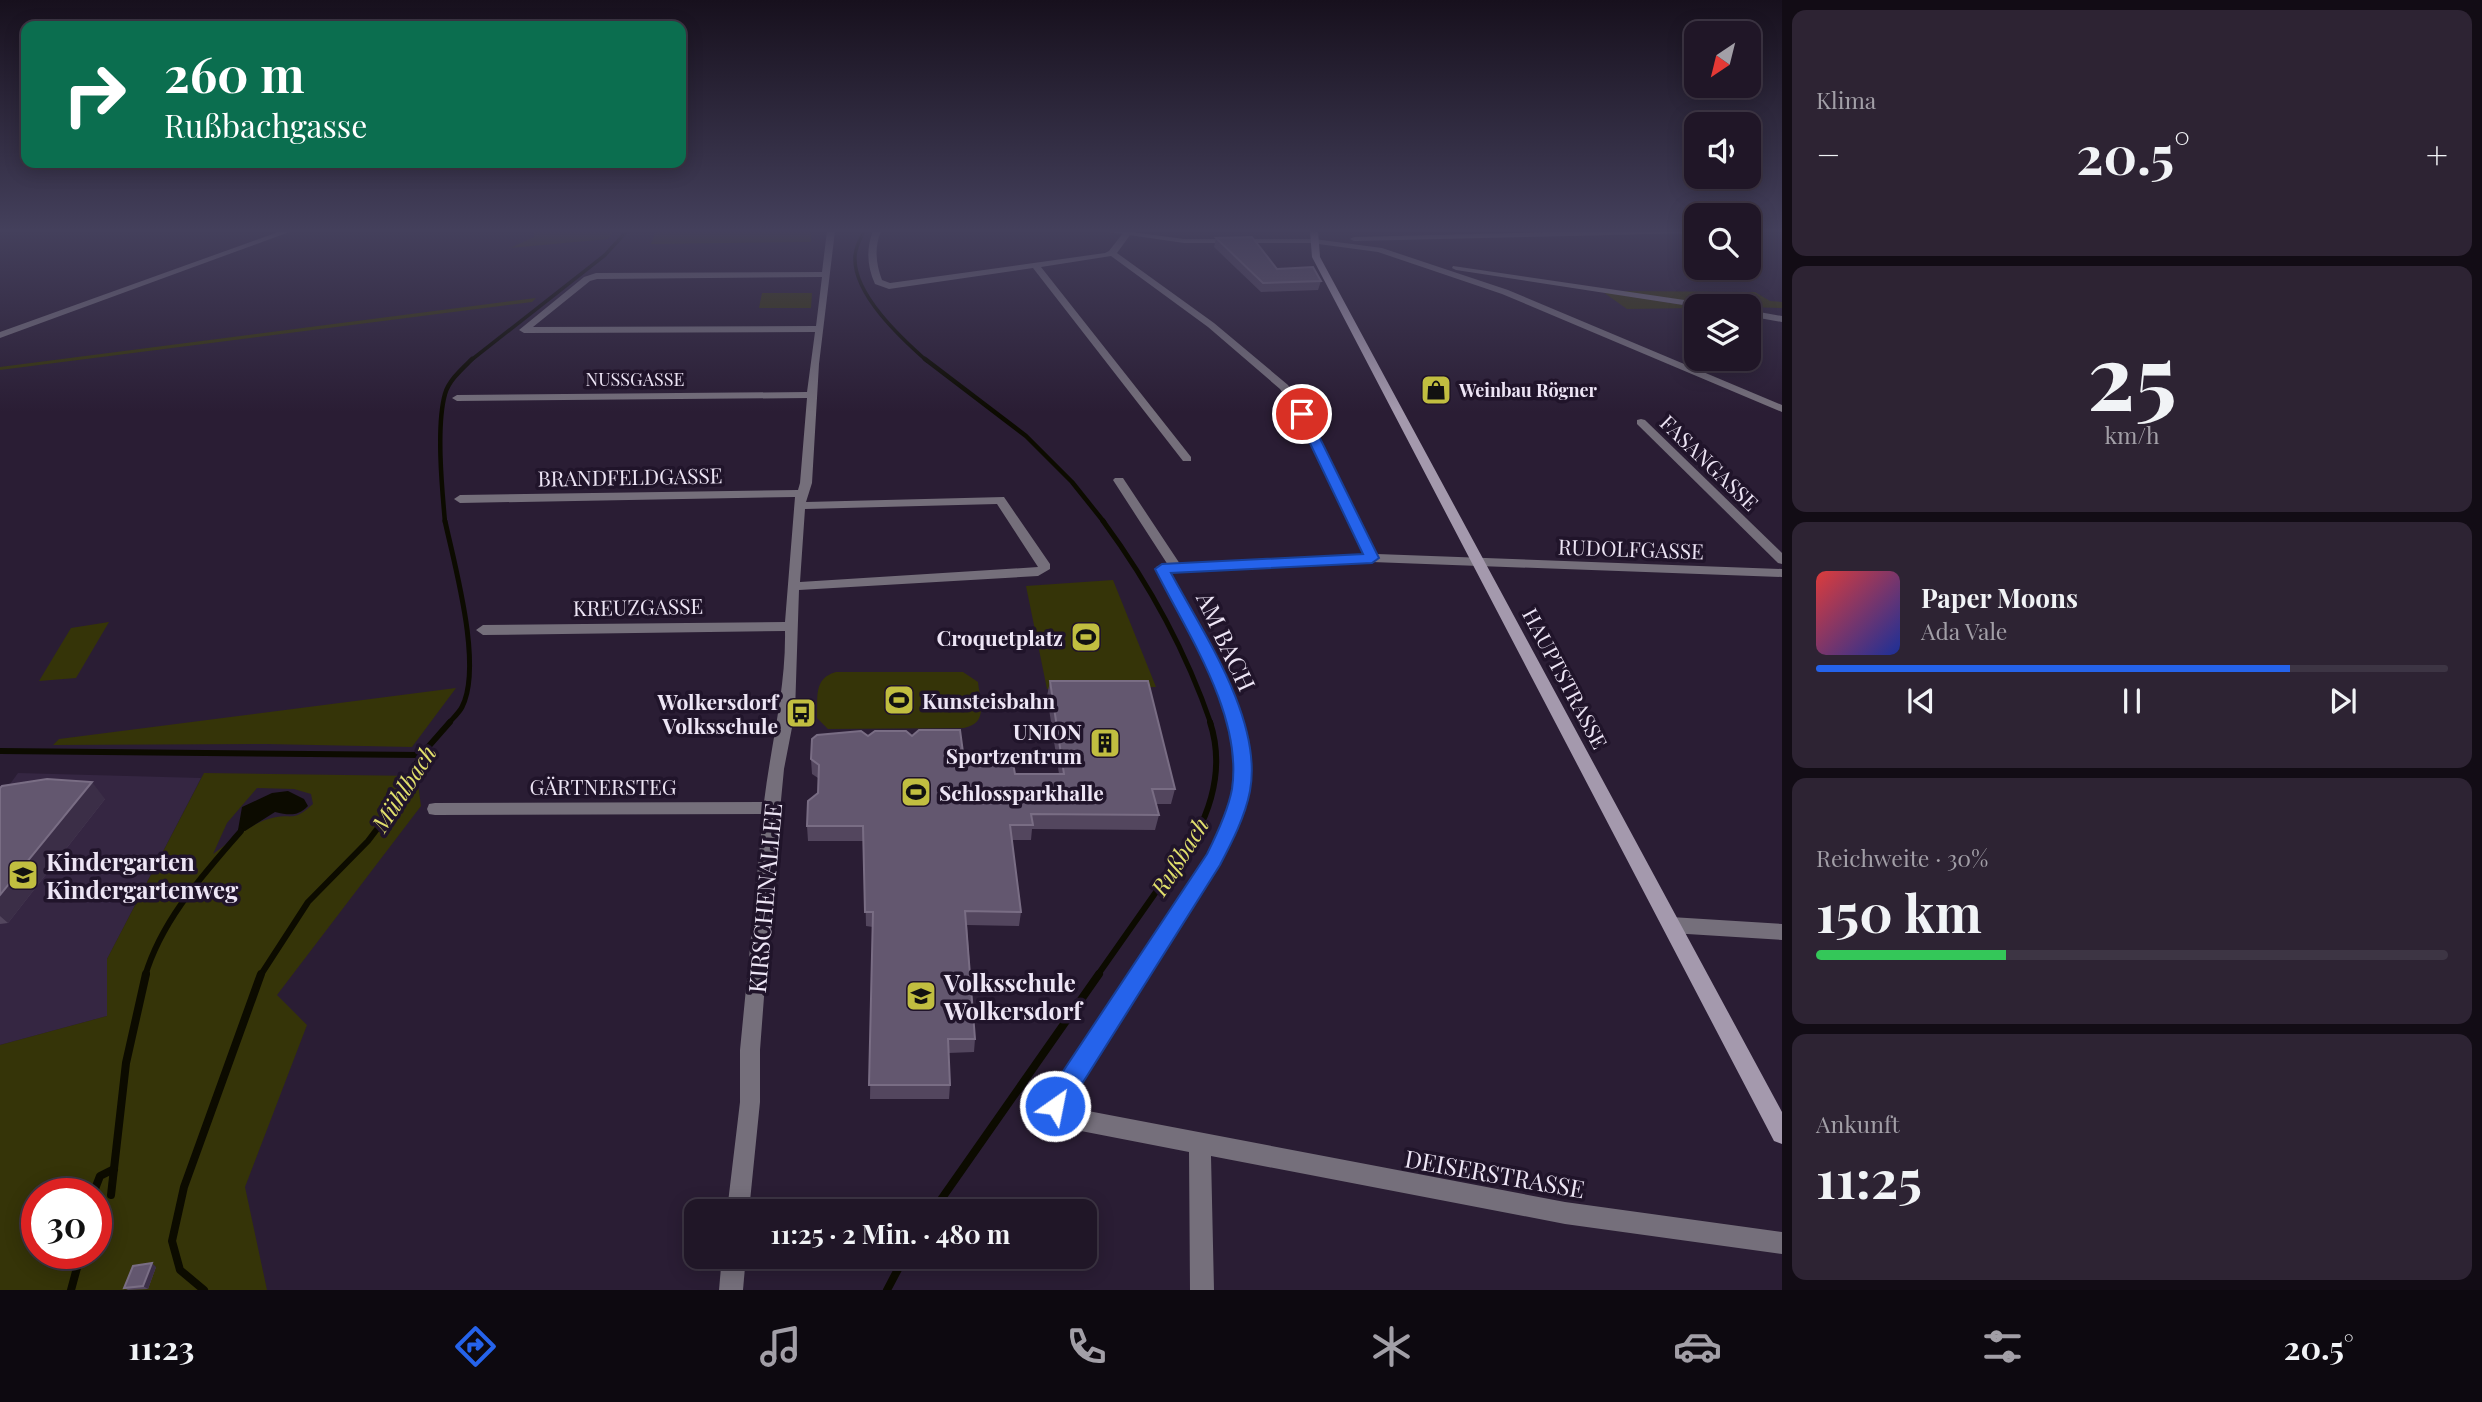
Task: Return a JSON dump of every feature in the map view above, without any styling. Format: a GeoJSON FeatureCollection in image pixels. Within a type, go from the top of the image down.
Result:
{"type":"FeatureCollection","features":[{"type":"Feature","properties":{"kind":"main road","name":"HAUPTSTRASSE"},"geometry":{"type":"LineString","coordinates":[[1334,291],[1782,1133]]}},
{"type":"Feature","properties":{"kind":"street"},"geometry":{"type":"LineString","coordinates":[[0,335],[121,291]]}},
{"type":"Feature","properties":{"kind":"street"},"geometry":{"type":"LineString","coordinates":[[572,291],[524,330],[819,329]]}},
{"type":"Feature","properties":{"kind":"street","name":"KIRSCHENALLEE"},"geometry":{"type":"LineString","coordinates":[[739,1199],[750,1102],[751,1037],[772,808],[787,712],[792,626],[790,613],[800,500],[806,483],[812,395],[824,291]]}},
{"type":"Feature","properties":{"kind":"street"},"geometry":{"type":"LineString","coordinates":[[1056,291],[1187,459]]}},
{"type":"Feature","properties":{"kind":"street"},"geometry":{"type":"LineString","coordinates":[[1165,291],[1211,325],[1284,387],[1302,414],[1372,558]]}},
{"type":"Feature","properties":{"kind":"street"},"geometry":{"type":"LineString","coordinates":[[1503,291],[1782,409]]}},
{"type":"Feature","properties":{"kind":"street"},"geometry":{"type":"LineString","coordinates":[[1606,291],[1684,303]]}},
{"type":"Feature","properties":{"kind":"street"},"geometry":{"type":"LineString","coordinates":[[1761,315],[1782,319]]}},
{"type":"Feature","properties":{"kind":"street","name":"NUSSGASSE"},"geometry":{"type":"LineString","coordinates":[[457,398],[812,395]]}},
{"type":"Feature","properties":{"kind":"street","name":"FASANGASSE"},"geometry":{"type":"LineString","coordinates":[[1641,422],[1782,560]]}},
{"type":"Feature","properties":{"kind":"street","name":"AM BACH"},"geometry":{"type":"LineString","coordinates":[[1055,1106],[1213,860],[1227,834],[1241,790],[1241,748],[1235,722],[1169,568],[1119,480]]}},
{"type":"Feature","properties":{"kind":"street","name":"BRANDFELDGASSE"},"geometry":{"type":"LineString","coordinates":[[460,499],[800,500]]}},
{"type":"Feature","properties":{"kind":"street"},"geometry":{"type":"LineString","coordinates":[[794,586],[1038,572],[1044,569],[1044,564],[1000,500],[800,500]]}},
{"type":"Feature","properties":{"kind":"street","name":"RUDOLFGASSE"},"geometry":{"type":"LineString","coordinates":[[1169,568],[1372,558],[1782,573]]}},
{"type":"Feature","properties":{"kind":"street","name":"KREUZGASSE"},"geometry":{"type":"LineString","coordinates":[[483,630],[792,626]]}},
{"type":"Feature","properties":{"kind":"street","name":"GÄRTNERSTEG"},"geometry":{"type":"LineString","coordinates":[[435,809],[772,808]]}},
{"type":"Feature","properties":{"kind":"street"},"geometry":{"type":"LineString","coordinates":[[1671,925],[1782,932]]}},
{"type":"Feature","properties":{"kind":"street","name":"DEISERSTRASSE"},"geometry":{"type":"LineString","coordinates":[[1055,1106],[1081,1120],[1564,1213],[1782,1243]]}},
{"type":"Feature","properties":{"kind":"street"},"geometry":{"type":"LineString","coordinates":[[1200,1143],[1202,1290]]}},
{"type":"Feature","properties":{"kind":"street"},"geometry":{"type":"LineString","coordinates":[[731,1290],[733,1269]]}},
{"type":"Feature","properties":{"kind":"shaded area"},"geometry":{"type":"Polygon","coordinates":[[[1620,291],[1646,291],[1758,294],[1684,294],[1684,301],[1620,291]]]}},
{"type":"Feature","properties":{"kind":"shaded area"},"geometry":{"type":"Polygon","coordinates":[[[1603,292],[1684,305],[1684,308],[1627,309],[1603,292]]]}},
{"type":"Feature","properties":{"kind":"shaded area"},"geometry":{"type":"Polygon","coordinates":[[[762,293],[812,293],[811,308],[759,308],[762,293]]]}},
{"type":"Feature","properties":{"kind":"shaded area"},"geometry":{"type":"Polygon","coordinates":[[[1761,296],[1770,301],[1782,302],[1782,308],[1761,307],[1761,296]]]}},
{"type":"Feature","properties":{"kind":"shaded area"},"geometry":{"type":"Polygon","coordinates":[[[536,298],[532,302],[0,370],[0,367],[536,298]]]}},
{"type":"Feature","properties":{"kind":"shaded area","name":"Croquetplatz"},"geometry":{"type":"Polygon","coordinates":[[[1113,580],[1156,687],[1047,689],[1026,586],[1113,580]]]}},
{"type":"Feature","properties":{"kind":"shaded area"},"geometry":{"type":"Polygon","coordinates":[[[109,622],[76,678],[39,681],[71,628],[109,622]]]}},
{"type":"Feature","properties":{"kind":"shaded area","name":"Kunsteisbahn"},"geometry":{"type":"Polygon","coordinates":[[[836,672],[963,672],[978,682],[980,716],[972,725],[964,728],[828,729],[817,718],[817,696],[823,679],[836,672]]]}},
{"type":"Feature","properties":{"kind":"shaded area"},"geometry":{"type":"Polygon","coordinates":[[[456,688],[412,747],[266,744],[53,745],[59,739],[456,688]]]}},
{"type":"Feature","properties":{"kind":"shaded area"},"geometry":{"type":"Polygon","coordinates":[[[18,773],[201,778],[107,959],[107,1016],[0,1045],[0,798],[18,773]]]}},
{"type":"Feature","properties":{"kind":"shaded area"},"geometry":{"type":"Polygon","coordinates":[[[204,773],[417,776],[421,806],[277,995],[307,1025],[245,1187],[267,1290],[0,1290],[0,1045],[107,1016],[107,959],[204,773]],[[257,788],[227,823],[213,854],[264,820],[297,815],[313,804],[311,794],[294,789],[257,788]]]}},
{"type":"Feature","properties":{"kind":"shaded area"},"geometry":{"type":"Polygon","coordinates":[[[288,791],[304,799],[308,806],[293,814],[275,812],[245,831],[238,830],[242,807],[272,793],[288,791]]]}},
{"type":"Feature","properties":{"kind":"building"},"geometry":{"type":"Polygon","coordinates":[[[1050,681],[1148,681],[1175,789],[1152,789],[1159,815],[1031,814],[1033,825],[1010,825],[1021,912],[965,911],[975,1039],[948,1039],[950,1085],[869,1085],[873,912],[865,912],[863,826],[807,826],[808,801],[818,793],[819,765],[811,759],[812,739],[817,735],[861,731],[868,736],[875,731],[906,731],[912,736],[919,730],[960,730],[964,760],[1007,759],[1013,763],[1015,774],[1064,774],[1050,681]]]}},
{"type":"Feature","properties":{"kind":"building"},"geometry":{"type":"Polygon","coordinates":[[[47,779],[92,782],[0,895],[0,788],[47,779]]]}},
{"type":"Feature","properties":{"kind":"building"},"geometry":{"type":"Polygon","coordinates":[[[152,1263],[143,1286],[124,1288],[133,1266],[152,1263]]]}},
{"type":"Feature","properties":{"kind":"waterway","name":"Mühlbach"},"geometry":{"type":"LineString","coordinates":[[470,361],[559,291]]}},
{"type":"Feature","properties":{"kind":"waterway","name":"Rußbach"},"geometry":{"type":"LineString","coordinates":[[865,291],[881,315],[927,361]]}},
{"type":"Feature","properties":{"kind":"waterway","name":"Rußbach"},"geometry":{"type":"LineString","coordinates":[[925,359],[1026,436],[1072,482],[1104,522]]}},
{"type":"Feature","properties":{"kind":"waterway","name":"Mühlbach"},"geometry":{"type":"LineString","coordinates":[[445,522],[440,458],[442,407],[449,384],[470,361]]}},
{"type":"Feature","properties":{"kind":"waterway","name":"Mühlbach"},"geometry":{"type":"LineString","coordinates":[[445,521],[465,616],[470,667],[468,689],[462,707],[448,724]]}},
{"type":"Feature","properties":{"kind":"waterway","name":"Rußbach"},"geometry":{"type":"LineString","coordinates":[[1103,521],[1135,568],[1178,644],[1211,724]]}},
{"type":"Feature","properties":{"kind":"waterway","name":"Mühlbach"},"geometry":{"type":"LineString","coordinates":[[421,755],[450,722]]}},
{"type":"Feature","properties":{"kind":"waterway","name":"Rußbach"},"geometry":{"type":"LineString","coordinates":[[1097,976],[1196,835],[1203,821],[1212,794],[1216,766],[1210,722]]}},
{"type":"Feature","properties":{"kind":"waterway"},"geometry":{"type":"LineString","coordinates":[[0,751],[421,755]]}},
{"type":"Feature","properties":{"kind":"waterway","name":"Mühlbach"},"geometry":{"type":"LineString","coordinates":[[261,975],[308,902],[368,841],[396,804],[421,755]]}},
{"type":"Feature","properties":{"kind":"waterway"},"geometry":{"type":"LineString","coordinates":[[145,976],[152,955],[173,917],[198,881],[241,831]]}},
{"type":"Feature","properties":{"kind":"waterway"},"geometry":{"type":"LineString","coordinates":[[114,1169],[126,1063],[146,974]]}},
{"type":"Feature","properties":{"kind":"waterway","name":"Rußbach"},"geometry":{"type":"LineString","coordinates":[[941,1199],[1099,974]]}},
{"type":"Feature","properties":{"kind":"waterway","name":"Mühlbach"},"geometry":{"type":"LineString","coordinates":[[204,1290],[180,1270],[172,1241],[184,1187],[261,975]]}},
{"type":"Feature","properties":{"kind":"waterway"},"geometry":{"type":"LineString","coordinates":[[99,1178],[114,1169]]}},
{"type":"Feature","properties":{"kind":"waterway"},"geometry":{"type":"LineString","coordinates":[[112,1186],[114,1169]]}},
{"type":"Feature","properties":{"kind":"waterway"},"geometry":{"type":"LineString","coordinates":[[71,1290],[77,1269]]}},
{"type":"Feature","properties":{"kind":"waterway","name":"Rußbach"},"geometry":{"type":"LineString","coordinates":[[887,1290],[898,1269]]}},
{"type":"Feature","properties":{"kind":"place","name":"Weinbau Rögner"},"geometry":{"type":"Point","coordinates":[1436,390]}},
{"type":"Feature","properties":{"kind":"place","name":"Croquetplatz"},"geometry":{"type":"Point","coordinates":[1086,637]}},
{"type":"Feature","properties":{"kind":"place","name":"Kunsteisbahn"},"geometry":{"type":"Point","coordinates":[899,700]}},
{"type":"Feature","properties":{"kind":"place","name":"Wolkersdorf Volksschule"},"geometry":{"type":"Point","coordinates":[801,713]}},
{"type":"Feature","properties":{"kind":"place","name":"UNION Sportzentrum"},"geometry":{"type":"Point","coordinates":[1105,743]}},
{"type":"Feature","properties":{"kind":"place","name":"Schlossparkhalle"},"geometry":{"type":"Point","coordinates":[916,792]}},
{"type":"Feature","properties":{"kind":"place","name":"Kindergarten Kindergartenweg"},"geometry":{"type":"Point","coordinates":[23,875]}},
{"type":"Feature","properties":{"kind":"place","name":"Volksschule Wolkersdorf"},"geometry":{"type":"Point","coordinates":[921,996]}},
{"type":"Feature","properties":{"kind":"route"},"geometry":{"type":"LineString","coordinates":[[1055,1106],[1213,860],[1227,834],[1241,790],[1243,769],[1235,722],[1220,684],[1162,569],[1372,558],[1302,414]]}}]}
